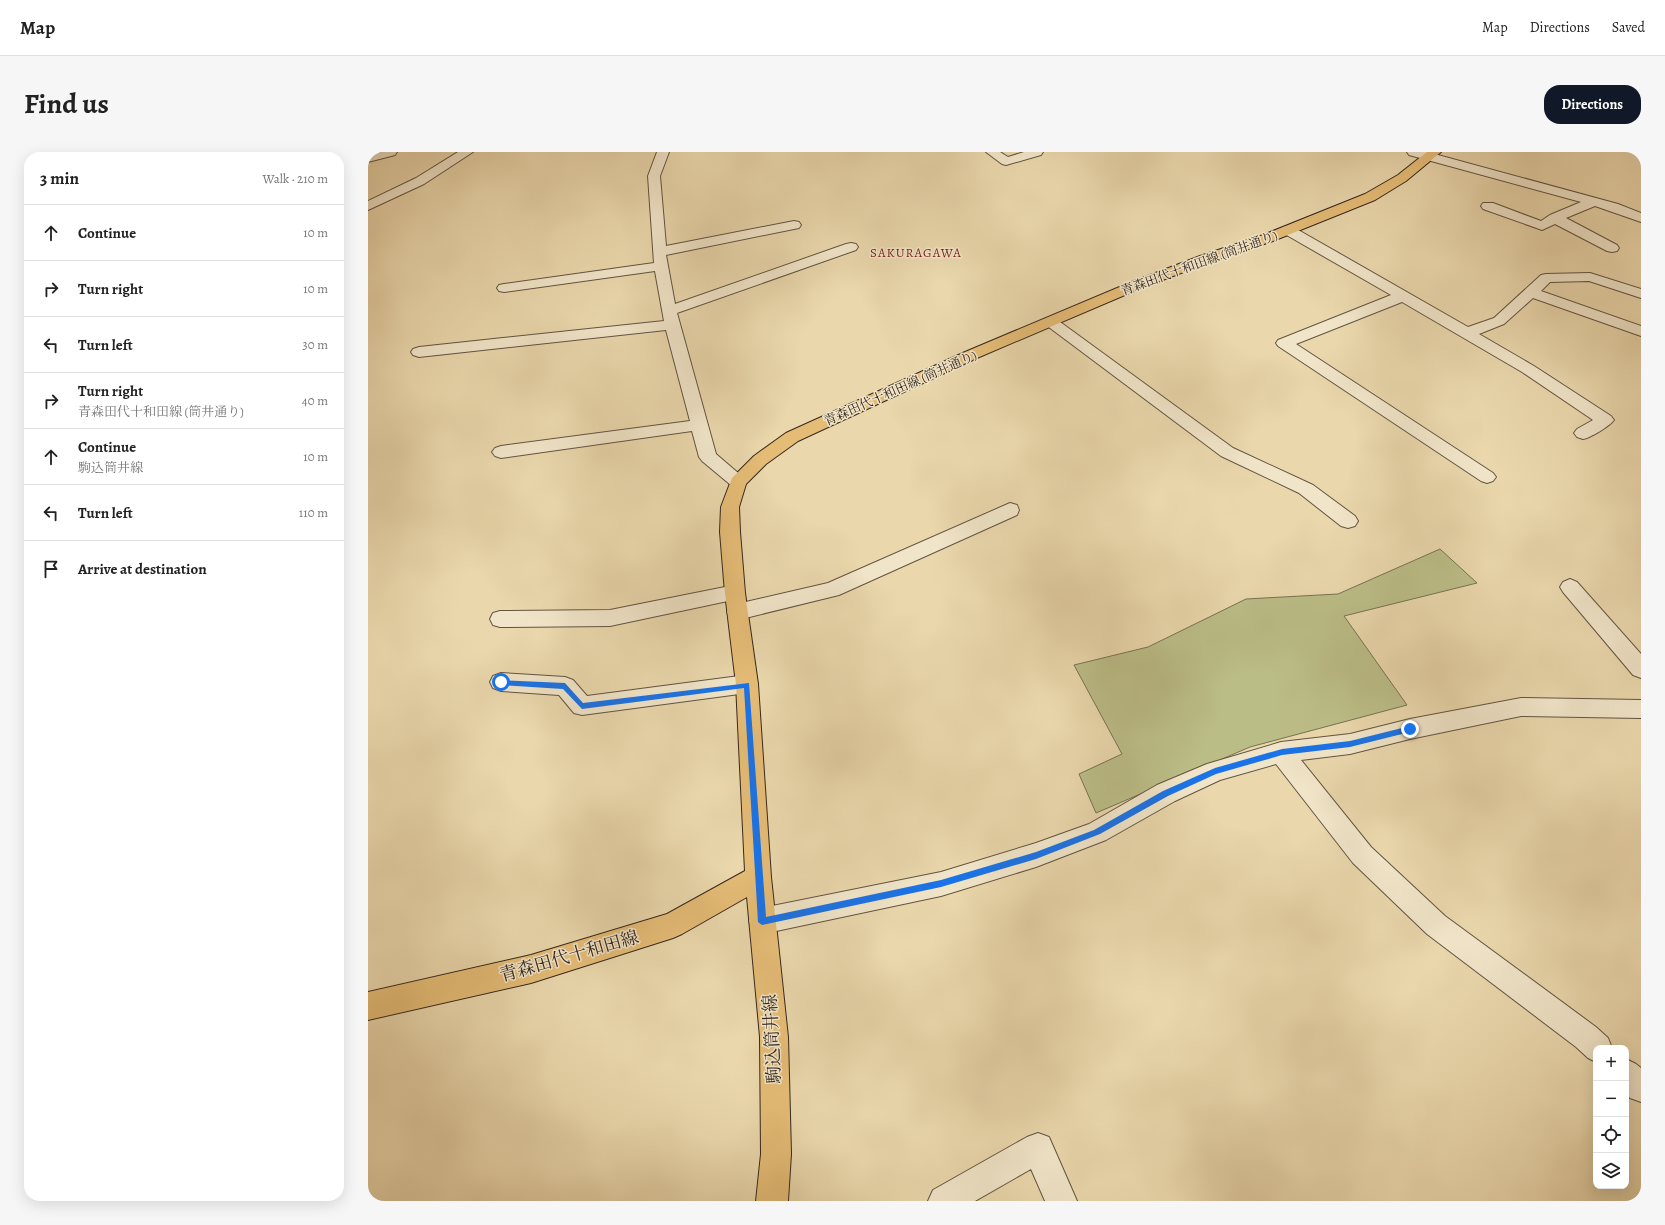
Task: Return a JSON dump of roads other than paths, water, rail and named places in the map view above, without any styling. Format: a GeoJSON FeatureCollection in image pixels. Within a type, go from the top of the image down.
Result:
{"type":"FeatureCollection","features":[{"type":"Feature","properties":{"kind":"main road","name":"青森田代十和田線 (筒井通り)"},"geometry":{"type":"LineString","coordinates":[[758,877],[747,684],[736,602],[730,532],[730,507],[738,482],[760,460],[792,437],[930,373],[1051,322],[1198,261],[1288,230],[1370,197],[1402,178],[1426,154]]}},
{"type":"Feature","properties":{"kind":"main road","name":"駒込筒井線"},"geometry":{"type":"LineString","coordinates":[[758,877],[774,1037],[776,1154],[772,1201]]}},
{"type":"Feature","properties":{"kind":"main road","name":"青森田代十和田線"},"geometry":{"type":"LineString","coordinates":[[368,1006],[531,969],[673,925],[758,877]]}},
{"type":"Feature","properties":{"kind":"street"},"geometry":{"type":"LineString","coordinates":[[368,158],[391,152]]}},
{"type":"Feature","properties":{"kind":"street"},"geometry":{"type":"LineString","coordinates":[[368,206],[420,182],[467,152]]}},
{"type":"Feature","properties":{"kind":"street"},"geometry":{"type":"LineString","coordinates":[[663,152],[654,176],[660,259],[671,318],[708,457],[738,482]]}},
{"type":"Feature","properties":{"kind":"street"},"geometry":{"type":"LineString","coordinates":[[992,152],[1006,161],[1037,152]]}},
{"type":"Feature","properties":{"kind":"street"},"geometry":{"type":"LineString","coordinates":[[1426,154],[1613,207],[1641,218]]}},
{"type":"Feature","properties":{"kind":"street"},"geometry":{"type":"LineString","coordinates":[[1488,206],[1542,226],[1555,218],[1593,202]]}},
{"type":"Feature","properties":{"kind":"street"},"geometry":{"type":"LineString","coordinates":[[1555,218],[1612,248]]}},
{"type":"Feature","properties":{"kind":"street"},"geometry":{"type":"LineString","coordinates":[[504,288],[660,259],[794,225]]}},
{"type":"Feature","properties":{"kind":"street"},"geometry":{"type":"LineString","coordinates":[[1288,230],[1528,369],[1605,420],[1583,433]]}},
{"type":"Feature","properties":{"kind":"street"},"geometry":{"type":"LineString","coordinates":[[419,352],[671,318],[851,247]]}},
{"type":"Feature","properties":{"kind":"street"},"geometry":{"type":"LineString","coordinates":[[1467,333],[1499,321],[1546,278],[1590,277],[1641,294]]}},
{"type":"Feature","properties":{"kind":"street"},"geometry":{"type":"LineString","coordinates":[[1530,292],[1641,331]]}},
{"type":"Feature","properties":{"kind":"street"},"geometry":{"type":"LineString","coordinates":[[1403,296],[1284,343],[1487,477]]}},
{"type":"Feature","properties":{"kind":"street"},"geometry":{"type":"LineString","coordinates":[[1051,322],[1227,452],[1306,489],[1348,521]]}},
{"type":"Feature","properties":{"kind":"street"},"geometry":{"type":"LineString","coordinates":[[501,452],[700,425]]}},
{"type":"Feature","properties":{"kind":"street"},"geometry":{"type":"LineString","coordinates":[[500,619],[610,618],[832,590],[1010,510]]}},
{"type":"Feature","properties":{"kind":"street"},"geometry":{"type":"LineString","coordinates":[[1570,587],[1641,669]]}},
{"type":"Feature","properties":{"kind":"street"},"geometry":{"type":"LineString","coordinates":[[501,682],[565,686],[582,706],[747,684]]}},
{"type":"Feature","properties":{"kind":"street"},"geometry":{"type":"LineString","coordinates":[[762,922],[941,884],[1036,855],[1097,832],[1166,793],[1215,771],[1282,752],[1350,744],[1410,729],[1521,707],[1641,709]]}},
{"type":"Feature","properties":{"kind":"street"},"geometry":{"type":"LineString","coordinates":[[1282,752],[1362,855],[1431,920],[1595,1045]]}},
{"type":"Feature","properties":{"kind":"street"},"geometry":{"type":"LineString","coordinates":[[1629,1077],[1641,1088]]}},
{"type":"Feature","properties":{"kind":"street"},"geometry":{"type":"LineString","coordinates":[[944,1201],[1038,1148],[1061,1201]]}},
{"type":"Feature","properties":{"kind":"district","name":"SAKURAGAWA"},"geometry":{"type":"Point","coordinates":[916,252]}}]}
